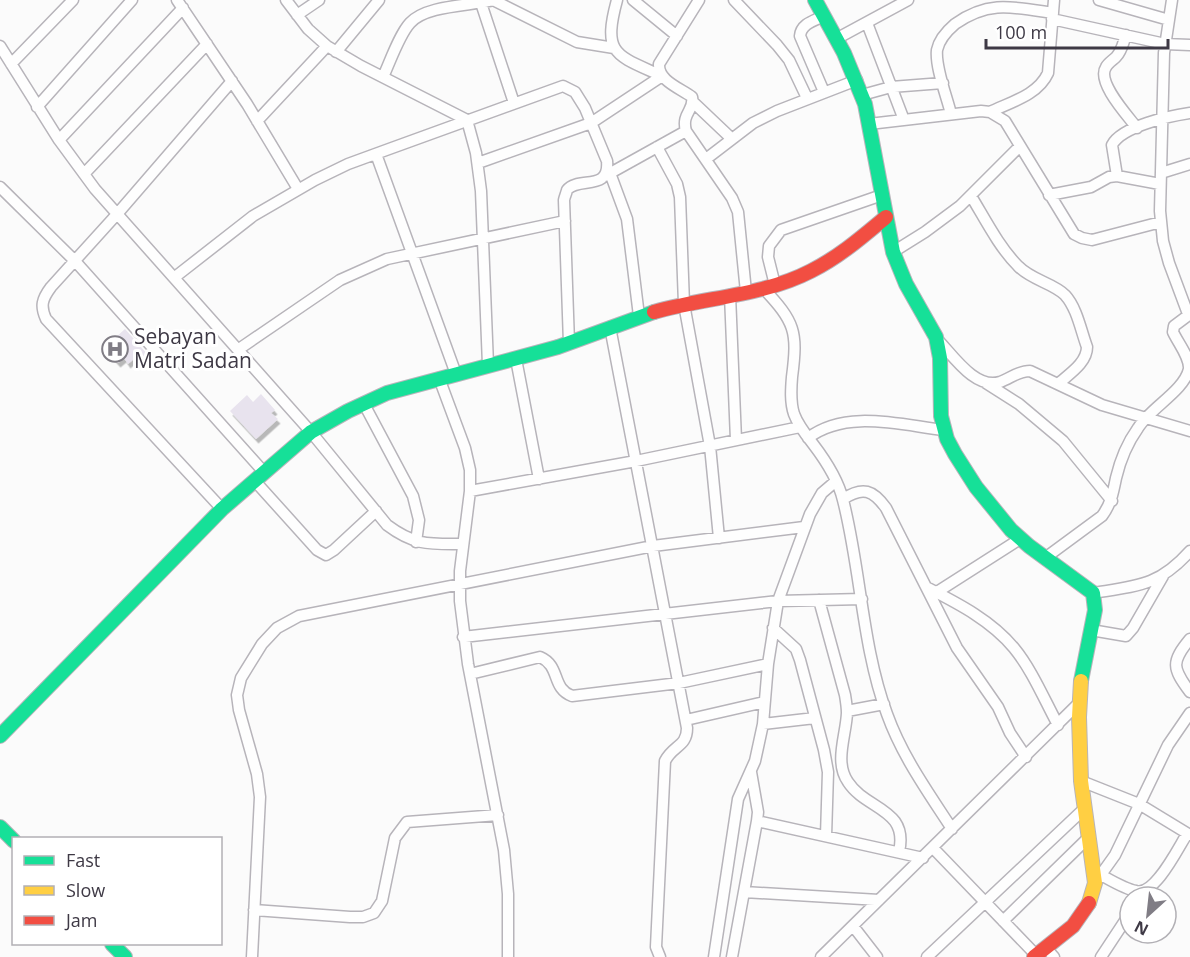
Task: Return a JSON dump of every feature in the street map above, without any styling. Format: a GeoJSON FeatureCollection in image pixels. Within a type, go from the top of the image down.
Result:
{"type":"FeatureCollection","features":[{"type":"Feature","properties":{"kind":"street"},"geometry":{"type":"LineString","coordinates":[[11,64],[73,0]]}},
{"type":"Feature","properties":{"kind":"street"},"geometry":{"type":"LineString","coordinates":[[37,107],[132,0]]}},
{"type":"Feature","properties":{"kind":"street"},"geometry":{"type":"LineString","coordinates":[[286,0],[308,29],[331,49],[467,120],[478,163],[488,365]]}},
{"type":"Feature","properties":{"kind":"street"},"geometry":{"type":"LineString","coordinates":[[297,15],[319,0]]}},
{"type":"Feature","properties":{"kind":"street"},"geometry":{"type":"LineString","coordinates":[[257,121],[379,0]]}},
{"type":"Feature","properties":{"kind":"street"},"geometry":{"type":"LineString","coordinates":[[383,77],[408,24],[418,16],[479,1],[493,0],[577,42],[614,48]]}},
{"type":"Feature","properties":{"kind":"street"},"geometry":{"type":"LineString","coordinates":[[617,0],[610,32],[614,48],[623,58],[662,76],[692,97],[693,102],[732,139]]}},
{"type":"Feature","properties":{"kind":"street"},"geometry":{"type":"LineString","coordinates":[[633,0],[677,36]]}},
{"type":"Feature","properties":{"kind":"street"},"geometry":{"type":"LineString","coordinates":[[662,76],[659,64],[699,0]]}},
{"type":"Feature","properties":{"kind":"street"},"geometry":{"type":"LineString","coordinates":[[734,0],[789,60],[807,98]]}},
{"type":"Feature","properties":{"kind":"street"},"geometry":{"type":"LineString","coordinates":[[815,0],[857,80],[869,124],[893,252],[906,284],[937,338],[971,374],[1019,404],[1063,441],[1112,501]]}},
{"type":"Feature","properties":{"kind":"street"},"geometry":{"type":"LineString","coordinates":[[836,39],[908,0]]}},
{"type":"Feature","properties":{"kind":"street"},"geometry":{"type":"LineString","coordinates":[[990,112],[1028,94],[1044,82],[1048,73],[1054,0]]}},
{"type":"Feature","properties":{"kind":"street"},"geometry":{"type":"LineString","coordinates":[[1099,0],[1168,20]]}},
{"type":"Feature","properties":{"kind":"street"},"geometry":{"type":"LineString","coordinates":[[1045,558],[1102,516],[1112,501],[1116,477],[1132,438],[1145,417],[1182,384],[1190,367],[1173,332],[1174,326],[1187,319],[1169,263],[1161,222],[1165,44],[1172,0]]}},
{"type":"Feature","properties":{"kind":"street"},"geometry":{"type":"LineString","coordinates":[[479,1],[514,103]]}},
{"type":"Feature","properties":{"kind":"street"},"geometry":{"type":"LineString","coordinates":[[59,140],[180,4],[232,81],[298,189]]}},
{"type":"Feature","properties":{"kind":"street"},"geometry":{"type":"LineString","coordinates":[[951,114],[937,60],[937,48],[948,30],[968,13],[981,7],[996,5],[1052,16],[1165,44],[1190,45]]}},
{"type":"Feature","properties":{"kind":"street"},"geometry":{"type":"LineString","coordinates":[[824,16],[806,25],[801,30],[800,36],[824,92]]}},
{"type":"Feature","properties":{"kind":"street"},"geometry":{"type":"LineString","coordinates":[[867,23],[904,120]]}},
{"type":"Feature","properties":{"kind":"street"},"geometry":{"type":"LineString","coordinates":[[1126,35],[1118,55],[1106,65],[1104,80],[1137,128]]}},
{"type":"Feature","properties":{"kind":"street"},"geometry":{"type":"LineString","coordinates":[[84,174],[207,44]]}},
{"type":"Feature","properties":{"kind":"street"},"geometry":{"type":"LineString","coordinates":[[0,48],[37,107],[84,174],[311,432],[376,511],[395,531],[416,542],[463,544]]}},
{"type":"Feature","properties":{"kind":"street"},"geometry":{"type":"LineString","coordinates":[[478,163],[591,123],[662,76]]}},
{"type":"Feature","properties":{"kind":"street"},"geometry":{"type":"LineString","coordinates":[[706,159],[753,123],[807,98],[857,80]]}},
{"type":"Feature","properties":{"kind":"street"},"geometry":{"type":"LineString","coordinates":[[222,509],[46,319],[41,308],[44,297],[232,81]]}},
{"type":"Feature","properties":{"kind":"street"},"geometry":{"type":"LineString","coordinates":[[862,94],[891,87],[943,83]]}},
{"type":"Feature","properties":{"kind":"street"},"geometry":{"type":"LineString","coordinates":[[175,276],[253,216],[298,189],[348,164],[563,86],[575,92],[591,123],[607,161],[607,174],[627,219],[639,315]]}},
{"type":"Feature","properties":{"kind":"street"},"geometry":{"type":"LineString","coordinates":[[693,102],[685,116],[686,131],[732,198],[738,212],[746,292]]}},
{"type":"Feature","properties":{"kind":"street"},"geometry":{"type":"LineString","coordinates":[[869,124],[981,111],[990,112],[1005,121],[1074,234],[1092,240],[1161,222]]}},
{"type":"Feature","properties":{"kind":"street"},"geometry":{"type":"LineString","coordinates":[[1117,176],[1112,145],[1119,136],[1162,117],[1190,113]]}},
{"type":"Feature","properties":{"kind":"street"},"geometry":{"type":"LineString","coordinates":[[570,343],[564,200],[567,190],[598,180],[686,131]]}},
{"type":"Feature","properties":{"kind":"street"},"geometry":{"type":"LineString","coordinates":[[893,252],[925,232],[971,196],[1020,146]]}},
{"type":"Feature","properties":{"kind":"street"},"geometry":{"type":"LineString","coordinates":[[657,147],[677,184],[680,197],[684,304],[710,446],[719,538]]}},
{"type":"Feature","properties":{"kind":"street"},"geometry":{"type":"LineString","coordinates":[[376,154],[456,374]]}},
{"type":"Feature","properties":{"kind":"street"},"geometry":{"type":"LineString","coordinates":[[1049,195],[1091,187],[1109,177],[1161,179],[1190,164]]}},
{"type":"Feature","properties":{"kind":"street"},"geometry":{"type":"LineString","coordinates":[[0,187],[75,261],[259,476],[317,550],[326,555],[334,550],[376,511]]}},
{"type":"Feature","properties":{"kind":"street"},"geometry":{"type":"LineString","coordinates":[[882,195],[781,230],[769,246],[769,286],[795,333],[796,347],[791,399],[794,414],[800,427],[827,464],[843,499],[877,679],[884,704],[898,741],[913,770],[952,829]]}},
{"type":"Feature","properties":{"kind":"street"},"geometry":{"type":"LineString","coordinates":[[971,196],[993,232],[1018,266],[1031,277],[1065,295],[1071,304],[1087,346],[1087,353],[1079,365],[1058,384]]}},
{"type":"Feature","properties":{"kind":"street"},"geometry":{"type":"LineString","coordinates":[[0,736],[222,509],[311,432],[387,393],[570,343],[639,315],[746,292],[810,272],[826,263],[886,217]]}},
{"type":"Feature","properties":{"kind":"street"},"geometry":{"type":"LineString","coordinates":[[239,349],[340,280],[387,259],[565,221]]}},
{"type":"Feature","properties":{"kind":"street"},"geometry":{"type":"LineString","coordinates":[[730,295],[736,440]]}},
{"type":"Feature","properties":{"kind":"street"},"geometry":{"type":"LineString","coordinates":[[610,327],[686,720],[687,737],[683,743],[669,752],[665,761],[656,947],[660,957]]}},
{"type":"Feature","properties":{"kind":"street"},"geometry":{"type":"LineString","coordinates":[[937,338],[939,407],[944,430],[960,461],[999,517],[1020,539],[1079,580],[1093,593],[1095,610],[1080,686],[1079,704],[1081,781],[1098,879]]}},
{"type":"Feature","properties":{"kind":"street"},"geometry":{"type":"LineString","coordinates":[[516,359],[539,479]]}},
{"type":"Feature","properties":{"kind":"street"},"geometry":{"type":"LineString","coordinates":[[986,383],[994,383],[1021,371],[1030,371],[1102,405],[1190,431]]}},
{"type":"Feature","properties":{"kind":"street"},"geometry":{"type":"LineString","coordinates":[[439,378],[465,448],[470,470],[470,491],[460,584],[464,637],[498,815],[506,870],[508,957]]}},
{"type":"Feature","properties":{"kind":"street"},"geometry":{"type":"LineString","coordinates":[[364,404],[413,496],[419,520],[416,542]]}},
{"type":"Feature","properties":{"kind":"street"},"geometry":{"type":"LineString","coordinates":[[808,438],[818,430],[850,421],[944,430]]}},
{"type":"Feature","properties":{"kind":"street"},"geometry":{"type":"LineString","coordinates":[[470,491],[636,461],[800,427]]}},
{"type":"Feature","properties":{"kind":"street"},"geometry":{"type":"LineString","coordinates":[[1099,486],[1116,477]]}},
{"type":"Feature","properties":{"kind":"street"},"geometry":{"type":"LineString","coordinates":[[714,957],[738,799],[751,772],[762,724],[778,601],[804,527],[822,493],[836,481]]}},
{"type":"Feature","properties":{"kind":"street"},"geometry":{"type":"LineString","coordinates":[[843,499],[861,491],[868,491],[886,508],[962,657],[998,707],[1010,733],[1026,757]]}},
{"type":"Feature","properties":{"kind":"street"},"geometry":{"type":"LineString","coordinates":[[252,957],[260,797],[257,774],[237,695],[241,678],[250,662],[262,644],[278,628],[299,616],[652,546],[804,527]]}},
{"type":"Feature","properties":{"kind":"street"},"geometry":{"type":"LineString","coordinates":[[937,592],[1020,539]]}},
{"type":"Feature","properties":{"kind":"street"},"geometry":{"type":"LineString","coordinates":[[1093,593],[1147,584],[1176,567],[1190,551]]}},
{"type":"Feature","properties":{"kind":"street"},"geometry":{"type":"LineString","coordinates":[[1091,630],[1126,636],[1163,576]]}},
{"type":"Feature","properties":{"kind":"street"},"geometry":{"type":"LineString","coordinates":[[926,587],[962,605],[1014,648],[1058,724]]}},
{"type":"Feature","properties":{"kind":"street"},"geometry":{"type":"LineString","coordinates":[[464,637],[778,601],[862,599]]}},
{"type":"Feature","properties":{"kind":"street"},"geometry":{"type":"LineString","coordinates":[[819,600],[845,695],[847,711],[842,738],[844,773],[848,783],[894,820],[900,830],[902,841],[899,852]]}},
{"type":"Feature","properties":{"kind":"street"},"geometry":{"type":"LineString","coordinates":[[773,628],[796,649],[815,718],[828,772],[826,836]]}},
{"type":"Feature","properties":{"kind":"street"},"geometry":{"type":"LineString","coordinates":[[1190,639],[1179,651],[1175,667],[1190,692]]}},
{"type":"Feature","properties":{"kind":"street"},"geometry":{"type":"LineString","coordinates":[[470,674],[540,657],[553,666],[560,688],[564,693],[572,696],[679,683],[768,664]]}},
{"type":"Feature","properties":{"kind":"street"},"geometry":{"type":"LineString","coordinates":[[686,720],[764,702]]}},
{"type":"Feature","properties":{"kind":"street"},"geometry":{"type":"LineString","coordinates":[[847,711],[884,704]]}},
{"type":"Feature","properties":{"kind":"street"},"geometry":{"type":"LineString","coordinates":[[821,957],[1079,704]]}},
{"type":"Feature","properties":{"kind":"street"},"geometry":{"type":"LineString","coordinates":[[933,848],[1003,921],[1043,954],[1083,915],[1093,898],[1098,879],[1115,855],[1168,746],[1190,713]]}},
{"type":"Feature","properties":{"kind":"street"},"geometry":{"type":"LineString","coordinates":[[762,724],[815,718]]}},
{"type":"Feature","properties":{"kind":"street"},"geometry":{"type":"LineString","coordinates":[[741,957],[731,957],[758,812],[751,772]]}},
{"type":"Feature","properties":{"kind":"street"},"geometry":{"type":"LineString","coordinates":[[1081,781],[1139,804],[1189,834],[1154,885]]}},
{"type":"Feature","properties":{"kind":"street"},"geometry":{"type":"LineString","coordinates":[[927,957],[1085,808]]}},
{"type":"Feature","properties":{"kind":"street"},"geometry":{"type":"LineString","coordinates":[[254,910],[350,917],[363,917],[374,913],[382,902],[395,838],[407,822],[498,815]]}},
{"type":"Feature","properties":{"kind":"street"},"geometry":{"type":"LineString","coordinates":[[757,821],[923,858]]}},
{"type":"Feature","properties":{"kind":"street"},"geometry":{"type":"LineString","coordinates":[[0,827],[12,839]]}},
{"type":"Feature","properties":{"kind":"street"},"geometry":{"type":"LineString","coordinates":[[1003,921],[1089,837]]}},
{"type":"Feature","properties":{"kind":"street"},"geometry":{"type":"LineString","coordinates":[[1098,879],[1118,885]]}},
{"type":"Feature","properties":{"kind":"street"},"geometry":{"type":"LineString","coordinates":[[744,891],[879,900]]}},
{"type":"Feature","properties":{"kind":"street"},"geometry":{"type":"LineString","coordinates":[[853,926],[878,957]]}},
{"type":"Feature","properties":{"kind":"street"},"geometry":{"type":"LineString","coordinates":[[1101,957],[1118,931]]}},
{"type":"Feature","properties":{"kind":"street"},"geometry":{"type":"LineString","coordinates":[[113,945],[125,957]]}},
{"type":"Feature","properties":{"kind":"building"},"geometry":{"type":"Polygon","coordinates":[[[125,329],[148,355],[141,362],[136,357],[128,364],[124,358],[118,363],[104,348],[125,329]]]}},
{"type":"Feature","properties":{"kind":"building"},"geometry":{"type":"Polygon","coordinates":[[[261,394],[275,410],[271,413],[278,419],[256,439],[230,411],[247,395],[253,402],[261,394]]]}},
{"type":"Feature","properties":{"kind":"traffic: fast"},"geometry":{"type":"LineString","coordinates":[[815,0],[844,53],[865,104],[893,252],[906,284],[936,337],[940,358],[941,416],[947,439],[976,487],[1011,530],[1093,593],[1095,610],[1081,681]]}},
{"type":"Feature","properties":{"kind":"traffic: fast"},"geometry":{"type":"LineString","coordinates":[[0,736],[222,509],[311,432],[387,393],[558,347],[654,312]]}},
{"type":"Feature","properties":{"kind":"traffic: fast"},"geometry":{"type":"LineString","coordinates":[[0,827],[12,839]]}},
{"type":"Feature","properties":{"kind":"traffic: fast"},"geometry":{"type":"LineString","coordinates":[[113,945],[125,957]]}},
{"type":"Feature","properties":{"kind":"traffic: slow"},"geometry":{"type":"LineString","coordinates":[[1081,681],[1079,717],[1081,781],[1095,883],[1089,903]]}},
{"type":"Feature","properties":{"kind":"traffic: jam"},"geometry":{"type":"LineString","coordinates":[[654,312],[754,291],[793,279],[831,259],[886,217]]}},
{"type":"Feature","properties":{"kind":"traffic: jam"},"geometry":{"type":"LineString","coordinates":[[1034,957],[1073,926],[1089,903]]}},
{"type":"Feature","properties":{"kind":"place","name":"Sebayan Matri Sadan"},"geometry":{"type":"Point","coordinates":[115,349]}}]}
